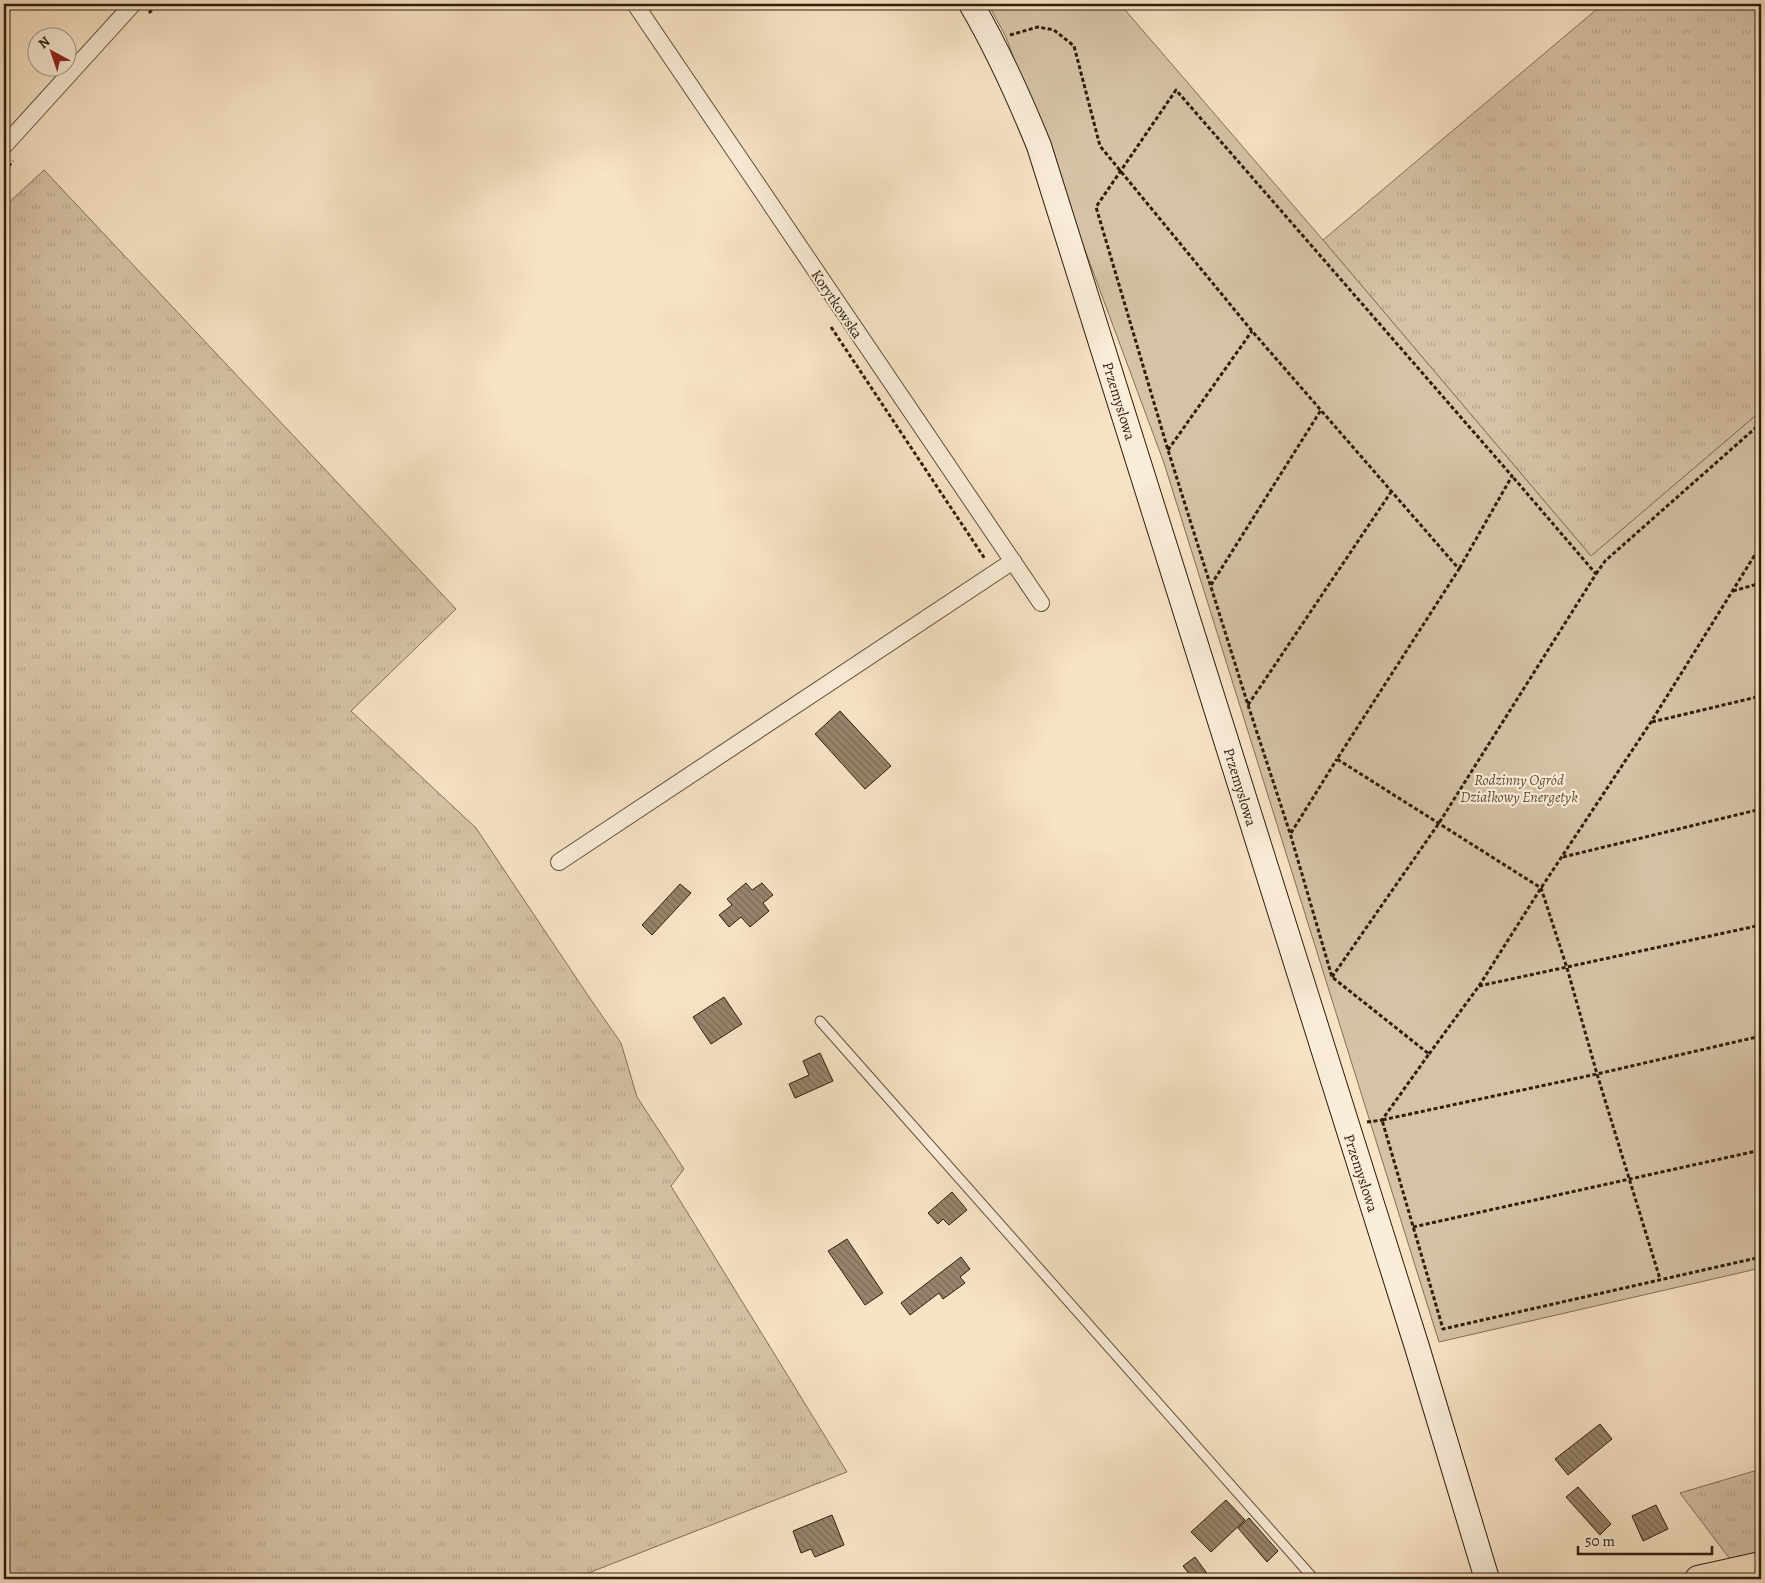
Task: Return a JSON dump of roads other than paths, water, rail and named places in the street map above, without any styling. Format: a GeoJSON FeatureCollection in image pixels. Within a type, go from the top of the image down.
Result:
{"type":"FeatureCollection","features":[{"type":"Feature","properties":{"kind":"main road","name":"Przemysłowa"},"geometry":{"type":"LineString","coordinates":[[971,4],[992,40],[1017,91],[1039,146],[1417,1347],[1487,1579]]}},
{"type":"Feature","properties":{"kind":"main road"},"geometry":{"type":"LineString","coordinates":[[1698,1579],[1761,1566]]}},
{"type":"Feature","properties":{"kind":"street"},"geometry":{"type":"LineString","coordinates":[[4,146],[133,4]]}},
{"type":"Feature","properties":{"kind":"street","name":"Korytkowska"},"geometry":{"type":"LineString","coordinates":[[638,5],[1041,603]]}},
{"type":"Feature","properties":{"kind":"street"},"geometry":{"type":"LineString","coordinates":[[559,862],[1013,561]]}},
{"type":"Feature","properties":{"kind":"lane"},"geometry":{"type":"LineString","coordinates":[[820,1021],[1314,1579]]}},
{"type":"Feature","properties":{"kind":"park label","name":"Rodzinny Ogród Działkowy Energetyk"},"geometry":{"type":"Point","coordinates":[1519,788]}}]}
